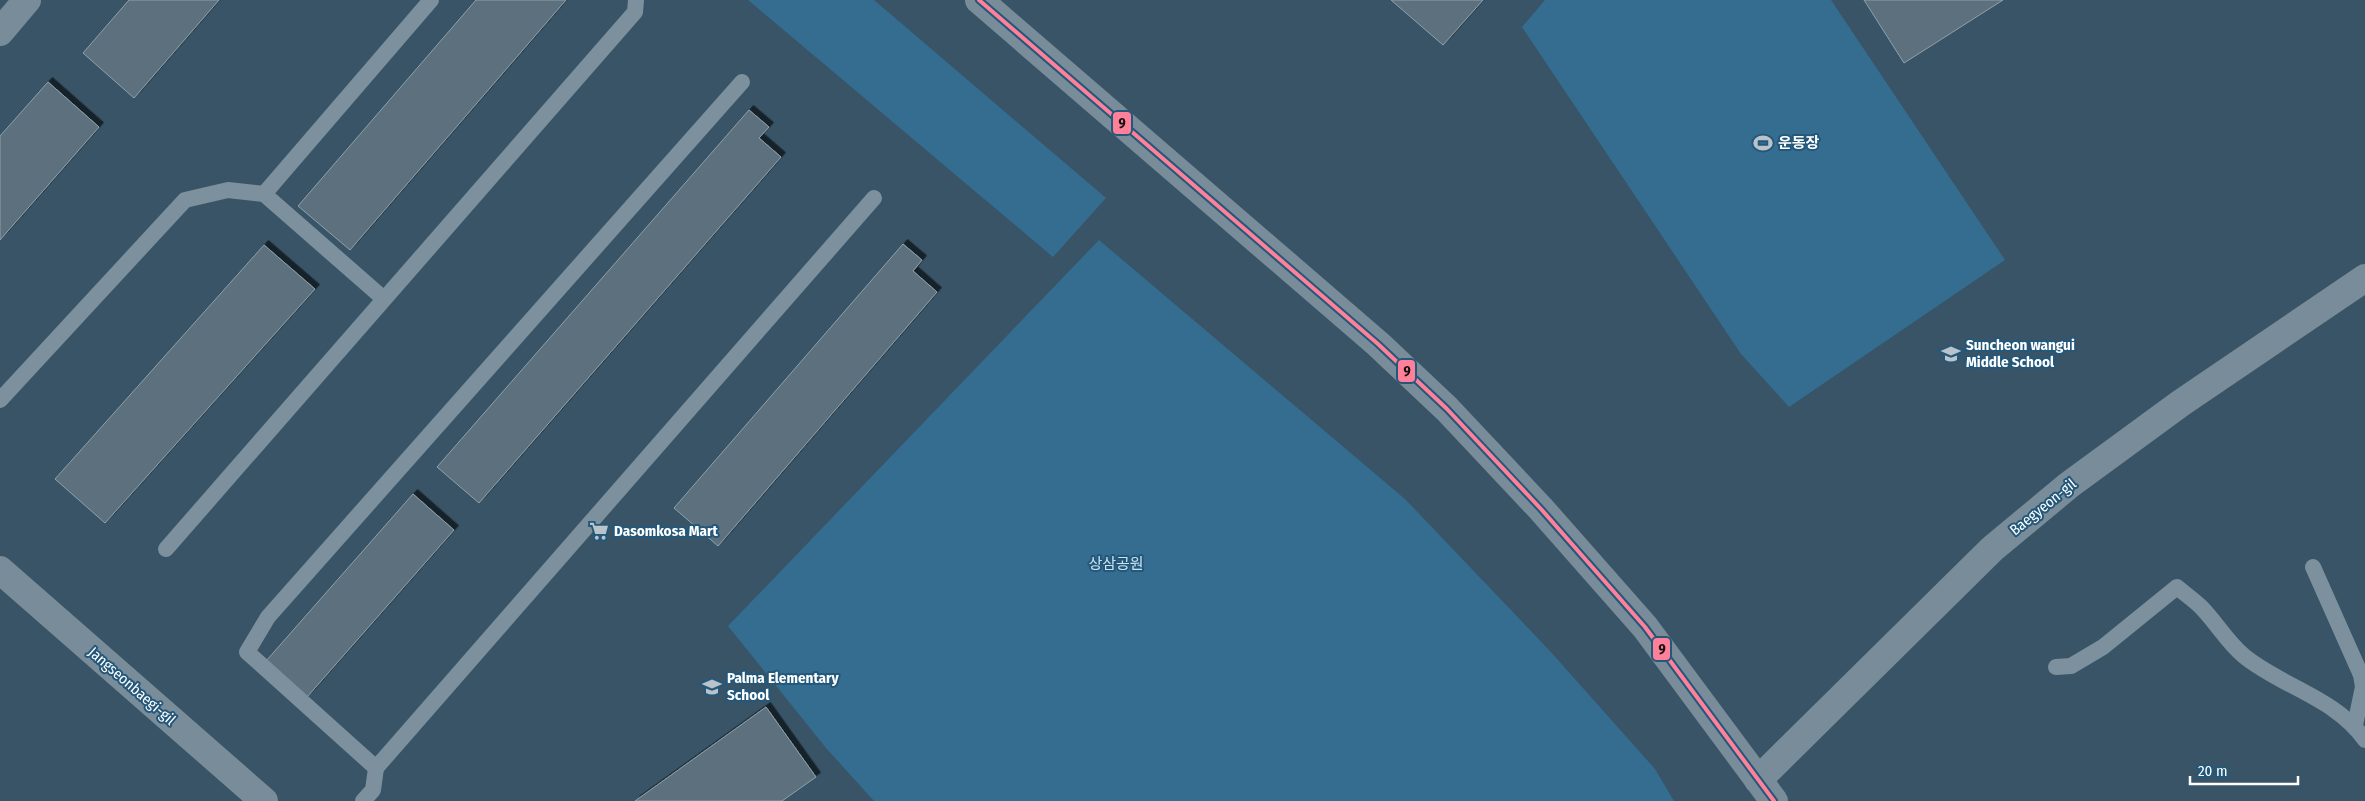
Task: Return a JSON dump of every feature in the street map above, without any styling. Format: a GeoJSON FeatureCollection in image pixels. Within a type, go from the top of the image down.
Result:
{"type":"FeatureCollection","features":[{"type":"Feature","properties":{"kind":"street"},"geometry":{"type":"LineString","coordinates":[[0,32],[27,0]]}},
{"type":"Feature","properties":{"kind":"street"},"geometry":{"type":"LineString","coordinates":[[979,0],[1378,344],[1447,409],[1541,509],[1645,627],[1766,790]]}},
{"type":"Feature","properties":{"kind":"street","name":"Baegyeon-gil"},"geometry":{"type":"LineString","coordinates":[[1766,790],[1984,556],[2062,491],[2181,403],[2365,278]]}},
{"type":"Feature","properties":{"kind":"street","name":"Jangseonbaegi-gil"},"geometry":{"type":"LineString","coordinates":[[0,570],[264,801]]}},
{"type":"Feature","properties":{"kind":"lane"},"geometry":{"type":"LineString","coordinates":[[264,194],[432,0]]}},
{"type":"Feature","properties":{"kind":"lane"},"geometry":{"type":"LineString","coordinates":[[166,548],[635,12],[636,0]]}},
{"type":"Feature","properties":{"kind":"lane"},"geometry":{"type":"LineString","coordinates":[[376,768],[248,652],[268,617],[742,82]]}},
{"type":"Feature","properties":{"kind":"lane"},"geometry":{"type":"LineString","coordinates":[[0,400],[185,200],[228,190],[264,194],[384,299]]}},
{"type":"Feature","properties":{"kind":"lane"},"geometry":{"type":"LineString","coordinates":[[363,801],[373,790],[376,768],[874,198]]}},
{"type":"Feature","properties":{"kind":"lane"},"geometry":{"type":"LineString","coordinates":[[2313,567],[2362,675],[2363,686],[2355,725]]}},
{"type":"Feature","properties":{"kind":"lane"},"geometry":{"type":"LineString","coordinates":[[2056,667],[2071,666],[2102,648],[2177,588],[2201,607],[2249,660],[2264,672],[2336,710],[2355,725],[2365,740]]}},
{"type":"Feature","properties":{"kind":"green space"},"geometry":{"type":"Polygon","coordinates":[[[748,0],[874,0],[1106,198],[1053,257],[748,0]]]}},
{"type":"Feature","properties":{"kind":"green space","name":"운동장"},"geometry":{"type":"Polygon","coordinates":[[[1545,0],[1831,0],[2005,260],[1789,407],[1741,354],[1522,27],[1545,0]]]}},
{"type":"Feature","properties":{"kind":"green space","name":"상삼공원"},"geometry":{"type":"Polygon","coordinates":[[[1099,240],[1405,499],[1550,651],[1655,769],[1674,801],[874,801],[826,748],[728,626],[1099,240]]]}},
{"type":"Feature","properties":{"kind":"building"},"geometry":{"type":"Polygon","coordinates":[[[129,0],[219,0],[134,98],[83,53],[129,0]]]}},
{"type":"Feature","properties":{"kind":"building"},"geometry":{"type":"Polygon","coordinates":[[[476,0],[566,0],[350,250],[298,206],[476,0]]]}},
{"type":"Feature","properties":{"kind":"building"},"geometry":{"type":"Polygon","coordinates":[[[1391,0],[1483,0],[1443,45],[1391,0]]]}},
{"type":"Feature","properties":{"kind":"building"},"geometry":{"type":"Polygon","coordinates":[[[1864,0],[2003,0],[1904,63],[1864,0]]]}},
{"type":"Feature","properties":{"kind":"building"},"geometry":{"type":"Polygon","coordinates":[[[48,82],[99,127],[0,240],[0,136],[48,82]]]}},
{"type":"Feature","properties":{"kind":"building"},"geometry":{"type":"Polygon","coordinates":[[[749,110],[769,127],[759,138],[781,157],[479,503],[437,467],[749,110]]]}},
{"type":"Feature","properties":{"kind":"building"},"geometry":{"type":"Polygon","coordinates":[[[903,244],[922,260],[913,271],[937,292],[718,546],[674,508],[903,244]]]}},
{"type":"Feature","properties":{"kind":"building"},"geometry":{"type":"Polygon","coordinates":[[[264,245],[315,289],[105,523],[55,479],[264,245]]]}},
{"type":"Feature","properties":{"kind":"building"},"geometry":{"type":"Polygon","coordinates":[[[413,494],[454,530],[307,697],[266,661],[413,494]]]}},
{"type":"Feature","properties":{"kind":"building"},"geometry":{"type":"Polygon","coordinates":[[[766,707],[816,777],[782,801],[635,801],[766,707]]]}},
{"type":"Feature","properties":{"kind":"transit line","name":"9"},"geometry":{"type":"LineString","coordinates":[[979,0],[1378,344],[1447,409],[1541,509],[1645,627],[1774,801]]}},
{"type":"Feature","properties":{"kind":"place","name":"운동장"},"geometry":{"type":"Point","coordinates":[1763,143]}},
{"type":"Feature","properties":{"kind":"place","name":"Suncheon wangui Middle School"},"geometry":{"type":"Point","coordinates":[1951,354]}},
{"type":"Feature","properties":{"kind":"place","name":"Dasomkosa Mart"},"geometry":{"type":"Point","coordinates":[599,531]}},
{"type":"Feature","properties":{"kind":"place","name":"Palma Elementary School"},"geometry":{"type":"Point","coordinates":[712,687]}}]}
